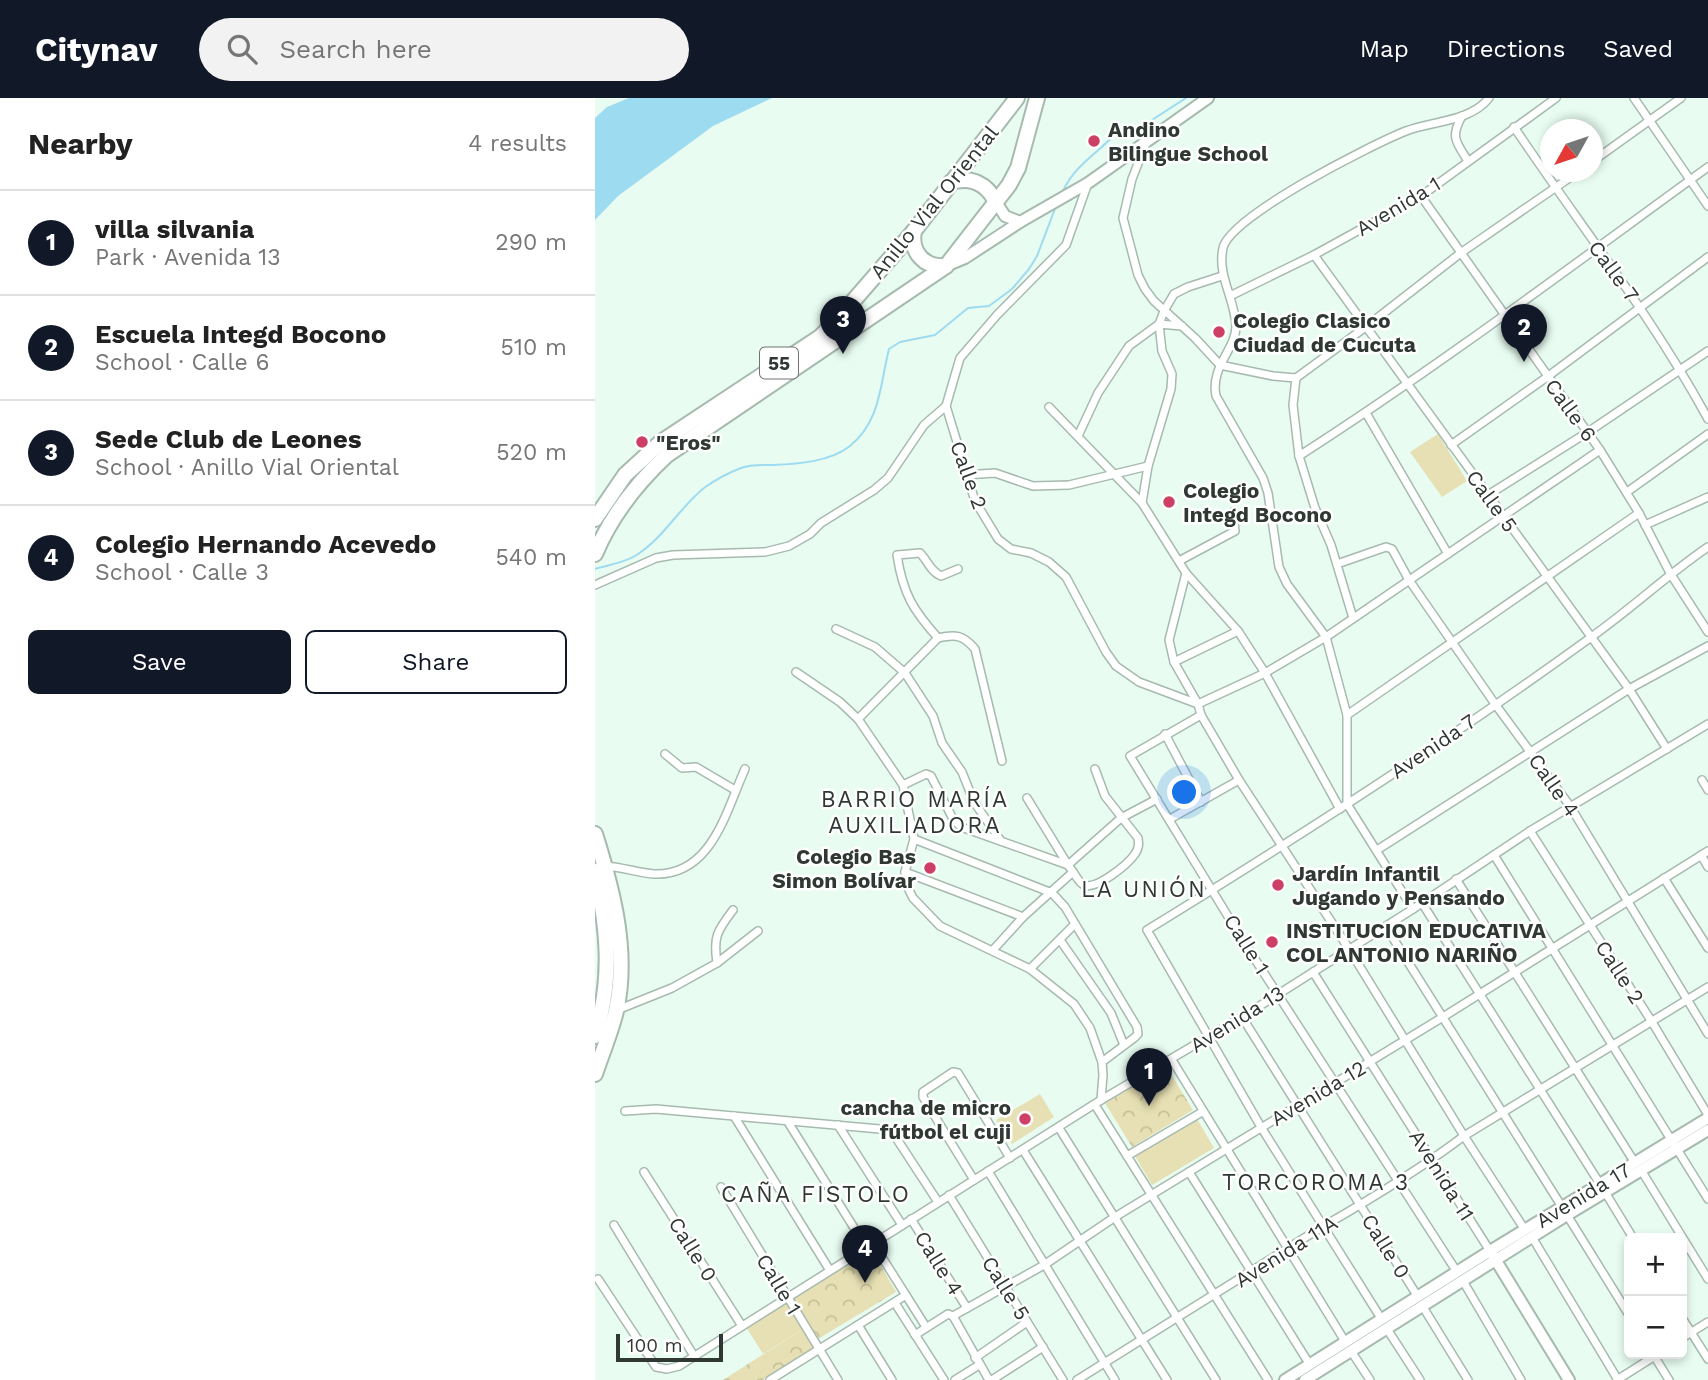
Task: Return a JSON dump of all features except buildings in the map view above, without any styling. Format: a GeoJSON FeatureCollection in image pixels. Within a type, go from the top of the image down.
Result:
{"type":"FeatureCollection","features":[{"type":"Feature","properties":{"kind":"highway","name":"Anillo Vial Oriental"},"geometry":{"type":"LineString","coordinates":[[595,519],[625,475],[661,442],[820,337],[914,231],[1017,98]]}},
{"type":"Feature","properties":{"kind":"highway","name":"Anillo Vial Oriental"},"geometry":{"type":"LineString","coordinates":[[595,554],[625,501],[667,456],[946,266],[996,202],[1018,168],[1037,98]]}},
{"type":"Feature","properties":{"kind":"highway"},"geometry":{"type":"LineString","coordinates":[[951,182],[966,179],[981,184],[996,202]]}},
{"type":"Feature","properties":{"kind":"highway"},"geometry":{"type":"LineString","coordinates":[[914,231],[913,245],[920,257],[932,265],[946,266]]}},
{"type":"Feature","properties":{"kind":"highway"},"geometry":{"type":"LineString","coordinates":[[595,834],[600,868],[597,892],[606,920],[607,962],[604,1006],[595,1036]]}},
{"type":"Feature","properties":{"kind":"highway"},"geometry":{"type":"LineString","coordinates":[[595,1074],[616,1010],[620,966],[614,898],[600,868]]}},
{"type":"Feature","properties":{"kind":"street"},"geometry":{"type":"LineString","coordinates":[[946,266],[965,258],[1020,222],[1088,183],[1208,98]]}},
{"type":"Feature","properties":{"kind":"street"},"geometry":{"type":"LineString","coordinates":[[1343,806],[1347,715],[1326,637],[1298,601],[1279,567],[1268,493],[1216,396],[1214,385],[1220,365],[1236,331],[1230,296],[1222,276],[1223,248],[1226,241],[1276,199],[1332,167],[1406,131],[1463,116],[1489,98]]}},
{"type":"Feature","properties":{"kind":"street","name":"Avenida 1"},"geometry":{"type":"LineString","coordinates":[[1230,296],[1314,255],[1421,196],[1556,98]]}},
{"type":"Feature","properties":{"kind":"street"},"geometry":{"type":"LineString","coordinates":[[1634,98],[1708,205]]}},
{"type":"Feature","properties":{"kind":"street"},"geometry":{"type":"LineString","coordinates":[[1603,155],[1681,98]]}},
{"type":"Feature","properties":{"kind":"street"},"geometry":{"type":"LineString","coordinates":[[1463,116],[1454,136],[1468,161]]}},
{"type":"Feature","properties":{"kind":"street","name":"Calle 7"},"geometry":{"type":"LineString","coordinates":[[1514,127],[1682,370],[1708,419]]}},
{"type":"Feature","properties":{"kind":"street"},"geometry":{"type":"LineString","coordinates":[[1146,143],[1132,179],[1123,218],[1138,275],[1145,289],[1220,365],[1257,374],[1296,378],[1462,251],[1564,182]]}},
{"type":"Feature","properties":{"kind":"street"},"geometry":{"type":"LineString","coordinates":[[1299,456],[1366,413],[1708,167]]}},
{"type":"Feature","properties":{"kind":"street"},"geometry":{"type":"LineString","coordinates":[[595,585],[656,558],[765,552],[789,546],[874,490],[888,478],[924,425],[946,406],[960,358],[997,314],[1066,245],[1088,183]]}},
{"type":"Feature","properties":{"kind":"street","name":"Calle 6"},"geometry":{"type":"LineString","coordinates":[[1421,196],[1600,450],[1639,513],[1670,573],[1708,632]]}},
{"type":"Feature","properties":{"kind":"street"},"geometry":{"type":"LineString","coordinates":[[996,202],[1005,216],[1020,222]]}},
{"type":"Feature","properties":{"kind":"street","name":"Calle 5"},"geometry":{"type":"LineString","coordinates":[[1314,255],[1629,689],[1667,749]]}},
{"type":"Feature","properties":{"kind":"street"},"geometry":{"type":"LineString","coordinates":[[1451,445],[1708,257]]}},
{"type":"Feature","properties":{"kind":"street"},"geometry":{"type":"LineString","coordinates":[[1154,301],[1222,276]]}},
{"type":"Feature","properties":{"kind":"street"},"geometry":{"type":"LineString","coordinates":[[1142,503],[1148,466],[1171,389],[1172,374],[1162,351],[1159,324],[1174,294]]}},
{"type":"Feature","properties":{"kind":"street"},"geometry":{"type":"LineString","coordinates":[[1077,436],[1098,393],[1129,346],[1159,324],[1182,326]]}},
{"type":"Feature","properties":{"kind":"street"},"geometry":{"type":"LineString","coordinates":[[1489,495],[1708,351]]}},
{"type":"Feature","properties":{"kind":"street"},"geometry":{"type":"LineString","coordinates":[[1296,378],[1293,405],[1299,456],[1315,508],[1331,545],[1353,618]]}},
{"type":"Feature","properties":{"kind":"street","name":"Calle 2"},"geometry":{"type":"LineString","coordinates":[[946,406],[975,501],[998,539],[1011,549],[1031,553],[1049,562],[1066,577],[1116,666],[1139,682],[1198,704]]}},
{"type":"Feature","properties":{"kind":"street"},"geometry":{"type":"LineString","coordinates":[[1049,407],[1142,503],[1186,573],[1238,631],[1343,806],[1377,850],[1413,909]]}},
{"type":"Feature","properties":{"kind":"street"},"geometry":{"type":"LineString","coordinates":[[1366,413],[1448,554]]}},
{"type":"Feature","properties":{"kind":"street"},"geometry":{"type":"LineString","coordinates":[[1627,492],[1708,434]]}},
{"type":"Feature","properties":{"kind":"street"},"geometry":{"type":"LineString","coordinates":[[1198,704],[1265,673],[1326,637],[1600,450]]}},
{"type":"Feature","properties":{"kind":"street"},"geometry":{"type":"LineString","coordinates":[[965,475],[995,473],[1033,486],[1069,485],[1148,466]]}},
{"type":"Feature","properties":{"kind":"street"},"geometry":{"type":"LineString","coordinates":[[1645,525],[1708,497]]}},
{"type":"Feature","properties":{"kind":"street"},"geometry":{"type":"LineString","coordinates":[[1179,561],[1235,531],[1233,512]]}},
{"type":"Feature","properties":{"kind":"street"},"geometry":{"type":"LineString","coordinates":[[1347,715],[1639,513]]}},
{"type":"Feature","properties":{"kind":"street","name":"Calle 4"},"geometry":{"type":"LineString","coordinates":[[1337,564],[1386,547],[1392,549],[1409,580],[1570,806],[1708,1034]]}},
{"type":"Feature","properties":{"kind":"street","name":"Avenida 7"},"geometry":{"type":"LineString","coordinates":[[1209,1035],[1147,930],[1282,847],[1495,704],[1591,638],[1670,573],[1708,547]]}},
{"type":"Feature","properties":{"kind":"street"},"geometry":{"type":"LineString","coordinates":[[938,638],[914,611],[897,555],[920,553],[928,561],[931,570],[941,576],[958,569]]}},
{"type":"Feature","properties":{"kind":"street"},"geometry":{"type":"LineString","coordinates":[[1186,573],[1169,640],[1174,662],[1239,780],[1407,1040],[1464,1136],[1529,1233],[1618,1380],[1649,1359]]}},
{"type":"Feature","properties":{"kind":"street"},"geometry":{"type":"LineString","coordinates":[[836,629],[875,647],[905,673],[933,716],[942,743],[962,772],[974,803],[1002,842]]}},
{"type":"Feature","properties":{"kind":"street"},"geometry":{"type":"LineString","coordinates":[[1174,662],[1238,631]]}},
{"type":"Feature","properties":{"kind":"street"},"geometry":{"type":"LineString","coordinates":[[858,719],[938,638],[952,635],[964,637],[975,649],[1002,761]]}},
{"type":"Feature","properties":{"kind":"street"},"geometry":{"type":"LineString","coordinates":[[1377,850],[1629,689],[1708,646]]}},
{"type":"Feature","properties":{"kind":"street"},"geometry":{"type":"LineString","coordinates":[[796,672],[841,702],[858,719],[903,785],[914,838],[905,872],[907,886],[913,898],[940,926],[1030,969],[1074,1004],[1090,1028],[1102,1062],[1103,1075],[1098,1102],[1127,1156],[1268,1380]]}},
{"type":"Feature","properties":{"kind":"street"},"geometry":{"type":"LineString","coordinates":[[1201,715],[1165,734],[1201,802]]}},
{"type":"Feature","properties":{"kind":"street","name":"Avenida 13"},"geometry":{"type":"LineString","coordinates":[[598,1279],[656,1367],[667,1369],[679,1366],[1115,1091],[1172,1060],[1386,927],[1529,831],[1708,724]]}},
{"type":"Feature","properties":{"kind":"street","name":"Calle 1"},"geometry":{"type":"LineString","coordinates":[[1165,734],[1130,756],[1460,1276],[1521,1380]]}},
{"type":"Feature","properties":{"kind":"street"},"geometry":{"type":"LineString","coordinates":[[665,754],[682,768],[696,767],[735,790]]}},
{"type":"Feature","properties":{"kind":"street"},"geometry":{"type":"LineString","coordinates":[[600,868],[655,874],[681,869],[697,860],[711,845],[745,769]]}},
{"type":"Feature","properties":{"kind":"street"},"geometry":{"type":"LineString","coordinates":[[1027,798],[1080,883],[1087,886],[1101,882],[1136,853],[1139,845],[1138,838],[1105,796],[1095,769]]}},
{"type":"Feature","properties":{"kind":"street"},"geometry":{"type":"LineString","coordinates":[[903,785],[926,774],[931,776],[953,819],[961,827],[1067,865]]}},
{"type":"Feature","properties":{"kind":"street"},"geometry":{"type":"LineString","coordinates":[[1170,819],[1239,780]]}},
{"type":"Feature","properties":{"kind":"street"},"geometry":{"type":"LineString","coordinates":[[1702,780],[1708,790]]}},
{"type":"Feature","properties":{"kind":"street"},"geometry":{"type":"LineString","coordinates":[[1067,865],[1121,818],[1157,799]]}},
{"type":"Feature","properties":{"kind":"street","name":"Calle 2"},"geometry":{"type":"LineString","coordinates":[[1529,831],[1708,1116]]}},
{"type":"Feature","properties":{"kind":"street"},"geometry":{"type":"LineString","coordinates":[[914,838],[1052,893],[1065,907],[1137,1027],[1138,1034],[1102,1062]]}},
{"type":"Feature","properties":{"kind":"street"},"geometry":{"type":"LineString","coordinates":[[1704,853],[1708,867]]}},
{"type":"Feature","properties":{"kind":"street","name":"Avenida 12"},"geometry":{"type":"LineString","coordinates":[[915,1335],[948,1314],[953,1316],[1044,1265],[1115,1217],[1407,1040],[1704,853]]}},
{"type":"Feature","properties":{"kind":"street"},"geometry":{"type":"LineString","coordinates":[[1493,855],[1708,1199]]}},
{"type":"Feature","properties":{"kind":"street"},"geometry":{"type":"LineString","coordinates":[[905,872],[1023,917]]}},
{"type":"Feature","properties":{"kind":"street"},"geometry":{"type":"LineString","coordinates":[[993,950],[1023,917],[1073,872]]}},
{"type":"Feature","properties":{"kind":"street"},"geometry":{"type":"LineString","coordinates":[[1664,878],[1708,948]]}},
{"type":"Feature","properties":{"kind":"street"},"geometry":{"type":"LineString","coordinates":[[1456,879],[1708,1279]]}},
{"type":"Feature","properties":{"kind":"street"},"geometry":{"type":"LineString","coordinates":[[1422,903],[1630,1233]]}},
{"type":"Feature","properties":{"kind":"street"},"geometry":{"type":"LineString","coordinates":[[595,909],[606,920]]}},
{"type":"Feature","properties":{"kind":"street"},"geometry":{"type":"LineString","coordinates":[[717,963],[715,946],[718,929],[733,911]]}},
{"type":"Feature","properties":{"kind":"street"},"geometry":{"type":"LineString","coordinates":[[1030,969],[1075,924]]}},
{"type":"Feature","properties":{"kind":"street"},"geometry":{"type":"LineString","coordinates":[[1386,927],[1624,1307]]}},
{"type":"Feature","properties":{"kind":"street"},"geometry":{"type":"LineString","coordinates":[[616,1010],[672,988],[717,963],[758,931]]}},
{"type":"Feature","properties":{"kind":"street"},"geometry":{"type":"LineString","coordinates":[[1060,940],[1111,1013],[1124,1045]]}},
{"type":"Feature","properties":{"kind":"street","name":"Avenida 11"},"geometry":{"type":"LineString","coordinates":[[1313,972],[1433,1159],[1569,1380]]}},
{"type":"Feature","properties":{"kind":"street","name":"Avenida 11A"},"geometry":{"type":"LineString","coordinates":[[1077,1380],[1361,1205],[1464,1136],[1708,988]]}},
{"type":"Feature","properties":{"kind":"street","name":"Calle 0"},"geometry":{"type":"LineString","coordinates":[[1242,1017],[1468,1380]]}},
{"type":"Feature","properties":{"kind":"street"},"geometry":{"type":"LineString","coordinates":[[1209,1035],[1322,1227],[1420,1380]]}},
{"type":"Feature","properties":{"kind":"street"},"geometry":{"type":"LineString","coordinates":[[1172,1060],[1225,1150],[1370,1380]]}},
{"type":"Feature","properties":{"kind":"street"},"geometry":{"type":"LineString","coordinates":[[974,1180],[923,1097],[923,1092],[953,1072],[958,1073],[1010,1158]]}},
{"type":"Feature","properties":{"kind":"street"},"geometry":{"type":"LineString","coordinates":[[1103,1075],[1115,1091]]}},
{"type":"Feature","properties":{"kind":"street"},"geometry":{"type":"LineString","coordinates":[[625,1111],[656,1109],[891,1129],[938,1202]]}},
{"type":"Feature","properties":{"kind":"street"},"geometry":{"type":"LineString","coordinates":[[1127,1156],[1202,1112]]}},
{"type":"Feature","properties":{"kind":"street"},"geometry":{"type":"LineString","coordinates":[[734,1116],[829,1269]]}},
{"type":"Feature","properties":{"kind":"street","name":"Avenida 17"},"geometry":{"type":"LineString","coordinates":[[1675,1145],[1708,1116]]}},
{"type":"Feature","properties":{"kind":"street"},"geometry":{"type":"LineString","coordinates":[[788,1122],[926,1328]]}},
{"type":"Feature","properties":{"kind":"street","name":"Calle 4"},"geometry":{"type":"LineString","coordinates":[[838,1125],[902,1224]]}},
{"type":"Feature","properties":{"kind":"street"},"geometry":{"type":"LineString","coordinates":[[1059,1128],[1216,1380]]}},
{"type":"Feature","properties":{"kind":"street","name":"Avenida 17"},"geometry":{"type":"LineString","coordinates":[[1460,1276],[1675,1145],[1708,1130]]}},
{"type":"Feature","properties":{"kind":"street"},"geometry":{"type":"LineString","coordinates":[[1023,1150],[1167,1380]]}},
{"type":"Feature","properties":{"kind":"street"},"geometry":{"type":"LineString","coordinates":[[988,1171],[1115,1380]]}},
{"type":"Feature","properties":{"kind":"street","name":"Calle 0"},"geometry":{"type":"LineString","coordinates":[[645,1172],[742,1326]]}},
{"type":"Feature","properties":{"kind":"street"},"geometry":{"type":"LineString","coordinates":[[1189,1172],[1315,1373]]}},
{"type":"Feature","properties":{"kind":"street"},"geometry":{"type":"LineString","coordinates":[[1698,1182],[1708,1176]]}},
{"type":"Feature","properties":{"kind":"street","name":"Calle 1"},"geometry":{"type":"LineString","coordinates":[[721,1187],[838,1380]]}},
{"type":"Feature","properties":{"kind":"street","name":"Calle 5"},"geometry":{"type":"LineString","coordinates":[[949,1195],[1063,1380]]}},
{"type":"Feature","properties":{"kind":"street","name":"Calle 4"},"geometry":{"type":"LineString","coordinates":[[911,1219],[967,1308]]}},
{"type":"Feature","properties":{"kind":"street"},"geometry":{"type":"LineString","coordinates":[[614,1226],[694,1356]]}},
{"type":"Feature","properties":{"kind":"street"},"geometry":{"type":"LineString","coordinates":[[1305,1380],[1349,1347],[1460,1276]]}},
{"type":"Feature","properties":{"kind":"street"},"geometry":{"type":"LineString","coordinates":[[775,1379],[906,1295]]}},
{"type":"Feature","properties":{"kind":"street"},"geometry":{"type":"LineString","coordinates":[[895,1303],[944,1380]]}},
{"type":"Feature","properties":{"kind":"street","name":"Calle 4"},"geometry":{"type":"LineString","coordinates":[[953,1316],[990,1380]]}},
{"type":"Feature","properties":{"kind":"street"},"geometry":{"type":"LineString","coordinates":[[955,1380],[1027,1322]]}},
{"type":"Feature","properties":{"kind":"street"},"geometry":{"type":"LineString","coordinates":[[1687,1335],[1708,1322]]}},
{"type":"Feature","properties":{"kind":"street"},"geometry":{"type":"LineString","coordinates":[[859,1325],[893,1380]]}},
{"type":"Feature","properties":{"kind":"street"},"geometry":{"type":"LineString","coordinates":[[1687,1326],[1708,1359]]}},
{"type":"Feature","properties":{"kind":"street"},"geometry":{"type":"LineString","coordinates":[[990,1380],[1043,1347]]}},
{"type":"Feature","properties":{"kind":"street"},"geometry":{"type":"LineString","coordinates":[[1657,1359],[1669,1380]]}},
{"type":"Feature","properties":{"kind":"street"},"geometry":{"type":"LineString","coordinates":[[1285,1380],[1315,1373]]}},
{"type":"Feature","properties":{"kind":"green space"},"geometry":{"type":"Polygon","coordinates":[[[1438,434],[1467,481],[1442,497],[1410,452],[1438,434]]]}},
{"type":"Feature","properties":{"kind":"green space"},"geometry":{"type":"Polygon","coordinates":[[[1166,1066],[1193,1110],[1132,1147],[1105,1103],[1166,1066]]]}},
{"type":"Feature","properties":{"kind":"green space","name":"cancha de micro fútbol el cuji"},"geometry":{"type":"Polygon","coordinates":[[[1040,1094],[1054,1117],[1012,1144],[996,1120],[1040,1094]]]}},
{"type":"Feature","properties":{"kind":"green space"},"geometry":{"type":"Polygon","coordinates":[[[1197,1119],[1214,1148],[1152,1185],[1135,1156],[1197,1119]]]}},
{"type":"Feature","properties":{"kind":"green space"},"geometry":{"type":"Polygon","coordinates":[[[869,1245],[896,1292],[818,1339],[791,1297],[869,1245]]]}},
{"type":"Feature","properties":{"kind":"green space"},"geometry":{"type":"Polygon","coordinates":[[[786,1301],[803,1329],[763,1354],[746,1327],[786,1301]]]}},
{"type":"Feature","properties":{"kind":"green space"},"geometry":{"type":"Polygon","coordinates":[[[803,1329],[815,1347],[763,1380],[723,1380],[803,1329]]]}},
{"type":"Feature","properties":{"kind":"water"},"geometry":{"type":"Polygon","coordinates":[[[629,98],[772,98],[713,126],[618,196],[595,220],[595,118],[607,107],[629,98]]]}},
{"type":"Feature","properties":{"kind":"waterway"},"geometry":{"type":"LineString","coordinates":[[1063,191],[1074,173],[1119,130],[1135,131],[1186,98]]}},
{"type":"Feature","properties":{"kind":"waterway"},"geometry":{"type":"LineString","coordinates":[[595,569],[626,560],[645,549],[695,496],[726,474],[749,466],[813,461],[833,456],[850,446],[874,414],[889,349],[900,342],[935,335],[968,308],[989,306],[1012,289],[1037,256],[1056,206]]}},
{"type":"Feature","properties":{"kind":"place","name":"Andino Bilingue School"},"geometry":{"type":"Point","coordinates":[1094,141]}},
{"type":"Feature","properties":{"kind":"place","name":"Colegio Clasico Ciudad de Cucuta"},"geometry":{"type":"Point","coordinates":[1219,332]}},
{"type":"Feature","properties":{"kind":"place","name":"Sede Club de Leones"},"geometry":{"type":"Point","coordinates":[843,354]}},
{"type":"Feature","properties":{"kind":"place","name":"Escuela Integd Bocono"},"geometry":{"type":"Point","coordinates":[1524,362]}},
{"type":"Feature","properties":{"kind":"place","name":"\"Eros\""},"geometry":{"type":"Point","coordinates":[642,442]}},
{"type":"Feature","properties":{"kind":"place","name":"Colegio Integd Bocono"},"geometry":{"type":"Point","coordinates":[1169,502]}},
{"type":"Feature","properties":{"kind":"place","name":"Colegio Bas Simon Bolívar"},"geometry":{"type":"Point","coordinates":[930,868]}},
{"type":"Feature","properties":{"kind":"place","name":"Jardín Infantil Jugando y Pensando"},"geometry":{"type":"Point","coordinates":[1278,885]}},
{"type":"Feature","properties":{"kind":"place","name":"INSTITUCION EDUCATIVA COL ANTONIO NARIÑO"},"geometry":{"type":"Point","coordinates":[1272,942]}},
{"type":"Feature","properties":{"kind":"place","name":"villa silvania"},"geometry":{"type":"Point","coordinates":[1149,1106]}},
{"type":"Feature","properties":{"kind":"place","name":"cancha de micro fútbol el cuji"},"geometry":{"type":"Point","coordinates":[1025,1119]}},
{"type":"Feature","properties":{"kind":"place","name":"Colegio Hernando Acevedo"},"geometry":{"type":"Point","coordinates":[865,1283]}},
{"type":"Feature","properties":{"kind":"district","name":"BARRIO MARÍA AUXILIADORA"},"geometry":{"type":"Point","coordinates":[915,812]}},
{"type":"Feature","properties":{"kind":"district","name":"LA UNIÓN"},"geometry":{"type":"Point","coordinates":[1144,889]}},
{"type":"Feature","properties":{"kind":"district","name":"TORCOROMA 3"},"geometry":{"type":"Point","coordinates":[1316,1182]}},
{"type":"Feature","properties":{"kind":"district","name":"CAÑA FISTOLO"},"geometry":{"type":"Point","coordinates":[816,1194]}}]}
